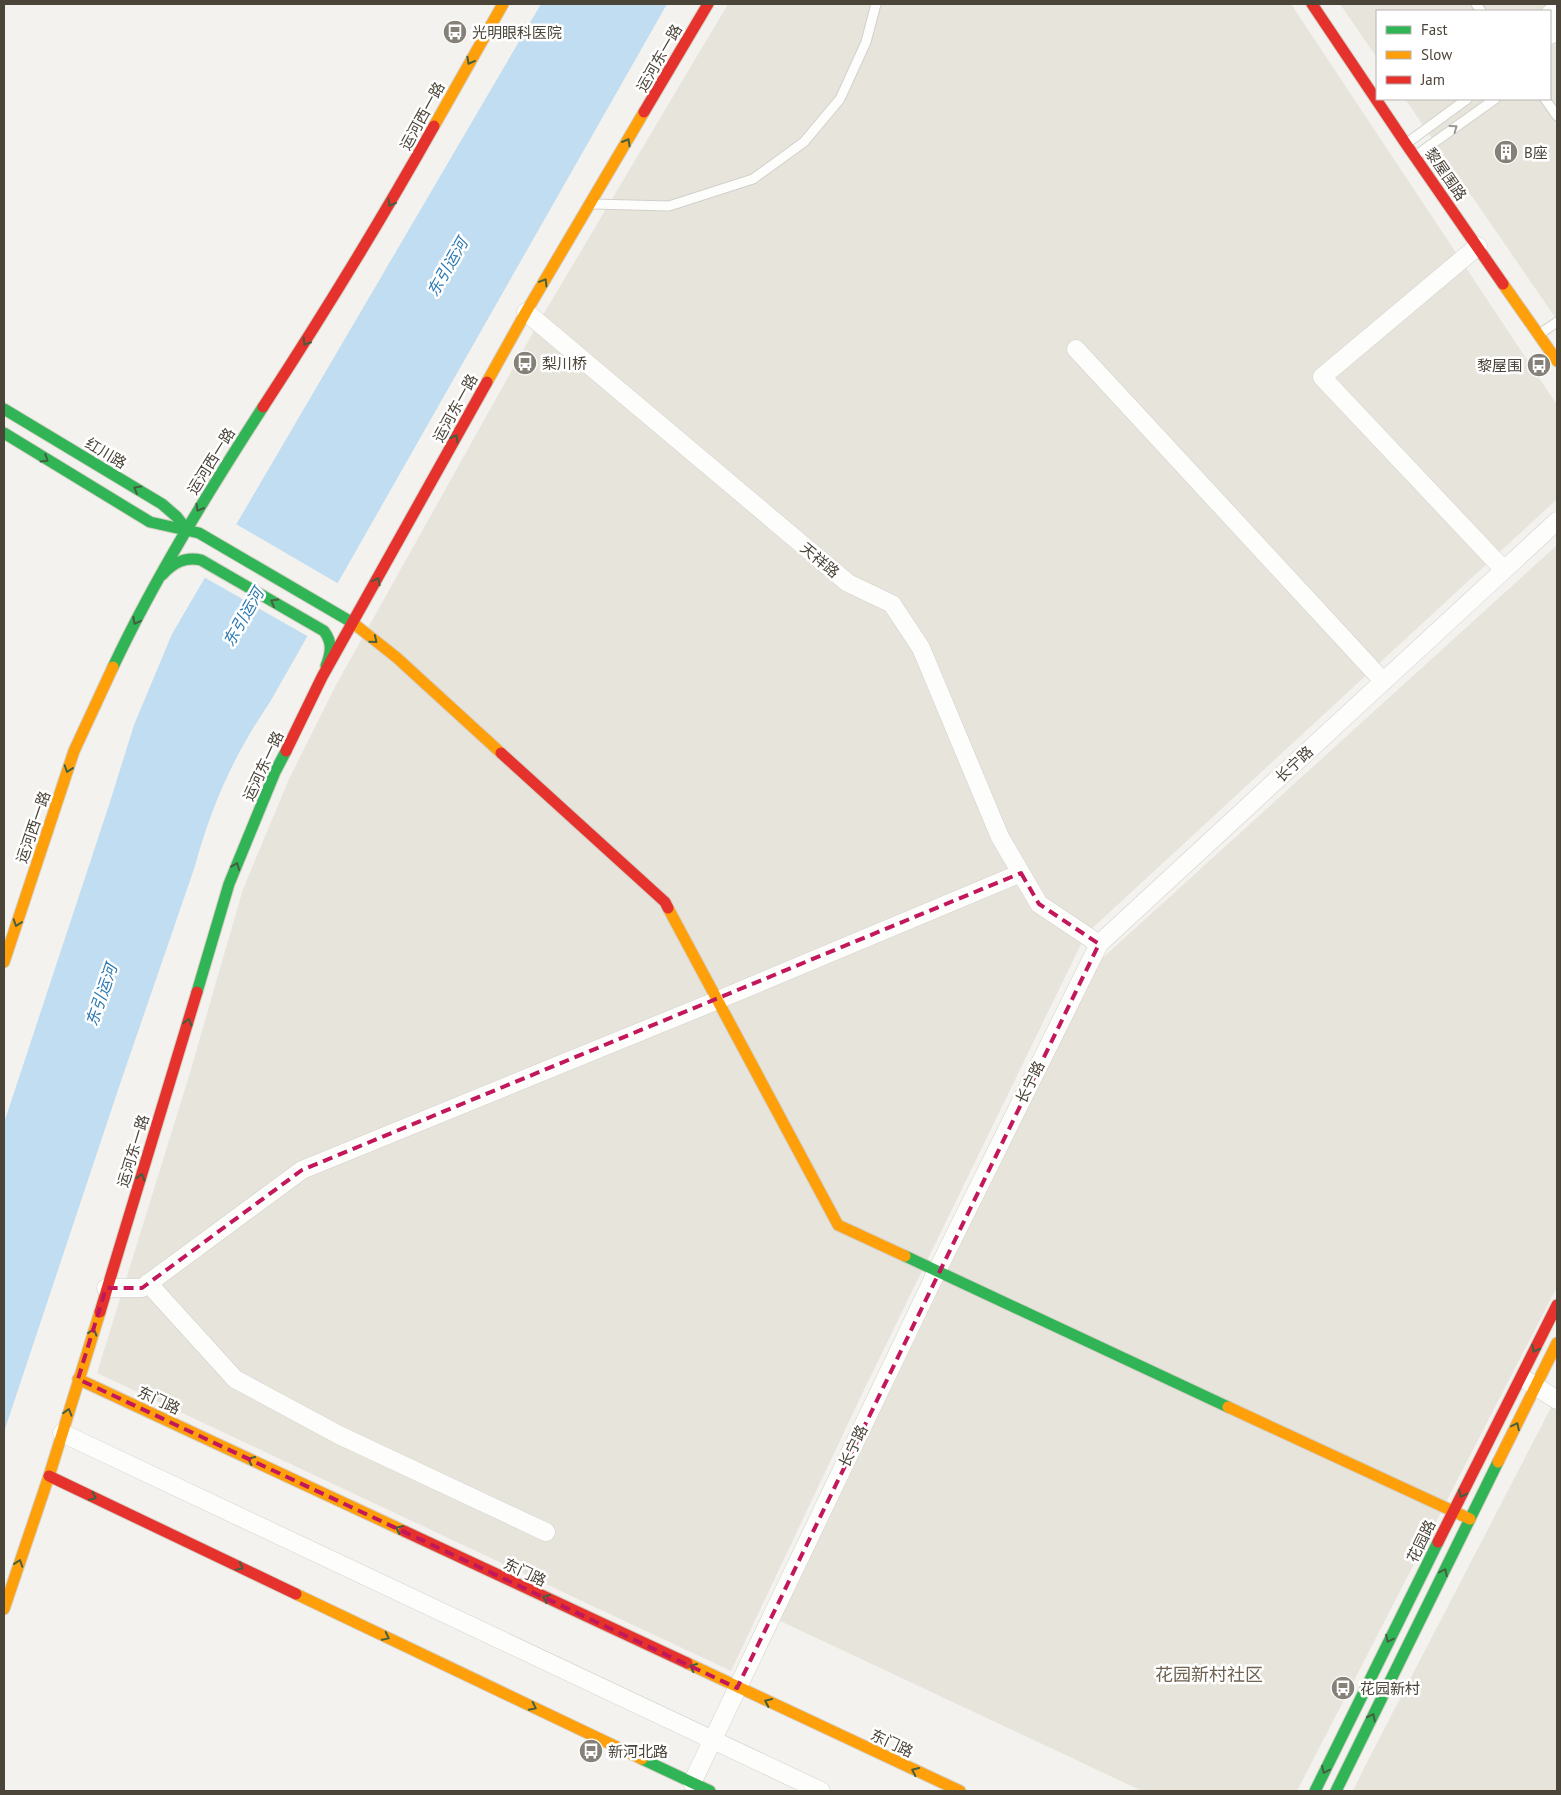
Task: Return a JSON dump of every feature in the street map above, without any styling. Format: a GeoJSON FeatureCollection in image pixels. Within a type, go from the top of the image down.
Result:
{"type":"FeatureCollection","features":[{"type":"Feature","properties":{"kind":"street","name":"运河西一路"},"geometry":{"type":"LineString","coordinates":[[4,962],[74,751],[124,644],[213,484],[325,312],[385,212],[503,4]]}},
{"type":"Feature","properties":{"kind":"street","name":"运河东一路"},"geometry":{"type":"LineString","coordinates":[[4,1609],[49,1476],[174,1072],[228,884],[275,772],[322,677],[526,312],[708,4]]}},
{"type":"Feature","properties":{"kind":"street","name":"黎屋围路"},"geometry":{"type":"LineString","coordinates":[[1312,4],[1376,99]]}},
{"type":"Feature","properties":{"kind":"street","name":"黎屋围路"},"geometry":{"type":"LineString","coordinates":[[1376,100],[1557,361]]}},
{"type":"Feature","properties":{"kind":"street"},"geometry":{"type":"LineString","coordinates":[[1478,246],[1322,377],[1504,570]]}},
{"type":"Feature","properties":{"kind":"street","name":"天祥路"},"geometry":{"type":"LineString","coordinates":[[526,312],[848,583],[892,604],[921,648],[1000,837],[1039,904],[1099,944]]}},
{"type":"Feature","properties":{"kind":"street"},"geometry":{"type":"LineString","coordinates":[[1076,349],[1383,681]]}},
{"type":"Feature","properties":{"kind":"street","name":"红川路"},"geometry":{"type":"LineString","coordinates":[[4,409],[157,500],[181,520],[187,530]]}},
{"type":"Feature","properties":{"kind":"street","name":"红川路"},"geometry":{"type":"LineString","coordinates":[[4,433],[150,522],[199,533],[353,623],[396,658],[665,902],[838,1225],[1470,1519]]}},
{"type":"Feature","properties":{"kind":"street","name":"长宁路"},"geometry":{"type":"LineString","coordinates":[[692,1783],[937,1271],[1099,944],[1557,521]]}},
{"type":"Feature","properties":{"kind":"street"},"geometry":{"type":"LineString","coordinates":[[159,578],[178,561],[189,558],[201,560],[324,631],[331,642],[330,653],[322,677]]}},
{"type":"Feature","properties":{"kind":"street"},"geometry":{"type":"LineString","coordinates":[[106,1288],[142,1288],[302,1170],[718,1000],[1021,873]]}},
{"type":"Feature","properties":{"kind":"street"},"geometry":{"type":"LineString","coordinates":[[148,1283],[235,1379],[339,1435],[546,1532]]}},
{"type":"Feature","properties":{"kind":"street","name":"花园路"},"geometry":{"type":"LineString","coordinates":[[1315,1791],[1453,1510],[1557,1305]]}},
{"type":"Feature","properties":{"kind":"street"},"geometry":{"type":"LineString","coordinates":[[1336,1791],[1557,1343]]}},
{"type":"Feature","properties":{"kind":"street"},"geometry":{"type":"LineString","coordinates":[[1521,1377],[1557,1400]]}},
{"type":"Feature","properties":{"kind":"street","name":"东门路"},"geometry":{"type":"LineString","coordinates":[[78,1379],[960,1791]]}},
{"type":"Feature","properties":{"kind":"street"},"geometry":{"type":"LineString","coordinates":[[62,1433],[821,1791]]}},
{"type":"Feature","properties":{"kind":"street"},"geometry":{"type":"LineString","coordinates":[[49,1476],[710,1791]]}},
{"type":"Feature","properties":{"kind":"lane"},"geometry":{"type":"LineString","coordinates":[[590,204],[670,206],[753,179],[804,142],[840,99],[866,42],[876,4]]}},
{"type":"Feature","properties":{"kind":"lane"},"geometry":{"type":"LineString","coordinates":[[1406,144],[1466,100]]}},
{"type":"Feature","properties":{"kind":"lane"},"geometry":{"type":"LineString","coordinates":[[1415,156],[1493,100]]}},
{"type":"Feature","properties":{"kind":"lane"},"geometry":{"type":"LineString","coordinates":[[1546,100],[1557,116]]}},
{"type":"Feature","properties":{"kind":"lane"},"geometry":{"type":"LineString","coordinates":[[1539,334],[1557,322]]}},
{"type":"Feature","properties":{"kind":"highlighted area"},"geometry":{"type":"Polygon","coordinates":[[[1021,873],[1039,904],[1099,944],[737,1688],[78,1379],[106,1288],[142,1288],[302,1170],[1021,873]]]}},
{"type":"Feature","properties":{"kind":"shaded area"},"geometry":{"type":"Polygon","coordinates":[[[728,4],[1291,4],[1557,405],[1557,499],[1086,934],[863,1392],[731,1671],[97,1373],[189,1076],[243,889],[289,779],[336,685],[540,320],[728,4]]]}},
{"type":"Feature","properties":{"kind":"shaded area"},"geometry":{"type":"Polygon","coordinates":[[[1340,4],[1557,4],[1557,320],[1406,100],[1551,100],[1551,10],[1376,10],[1376,57],[1340,4]]]}},
{"type":"Feature","properties":{"kind":"shaded area","name":"花园新村"},"geometry":{"type":"Polygon","coordinates":[[[1557,545],[1557,1287],[1297,1791],[1142,1791],[776,1619],[1098,962],[1557,545]]]}},
{"type":"Feature","properties":{"kind":"shaded area"},"geometry":{"type":"Polygon","coordinates":[[[1557,1396],[1557,1791],[1353,1791],[1364,1768],[1557,1396]]]}},
{"type":"Feature","properties":{"kind":"water","name":"东引运河"},"geometry":{"type":"Polygon","coordinates":[[[541,4],[667,4],[270,702],[245,741],[225,781],[209,822],[120,1084],[4,1432],[4,1123],[134,725],[172,634],[541,4]]]}},
{"type":"Feature","properties":{"kind":"pier"},"geometry":{"type":"Polygon","coordinates":[[[234,523],[339,584],[309,637],[202,576],[234,523]]]}},
{"type":"Feature","properties":{"kind":"traffic: fast"},"geometry":{"type":"LineString","coordinates":[[113,667],[147,600],[184,534],[263,407]]}},
{"type":"Feature","properties":{"kind":"traffic: fast"},"geometry":{"type":"LineString","coordinates":[[4,409],[162,504],[177,517],[187,530]]}},
{"type":"Feature","properties":{"kind":"traffic: fast"},"geometry":{"type":"LineString","coordinates":[[4,433],[150,522],[199,533],[353,623]]}},
{"type":"Feature","properties":{"kind":"traffic: fast"},"geometry":{"type":"LineString","coordinates":[[162,575],[170,567],[185,560],[201,560],[324,631],[329,640],[330,648],[326,666]]}},
{"type":"Feature","properties":{"kind":"traffic: fast"},"geometry":{"type":"LineString","coordinates":[[197,992],[229,884],[275,772],[286,751]]}},
{"type":"Feature","properties":{"kind":"traffic: fast"},"geometry":{"type":"LineString","coordinates":[[905,1256],[1228,1407]]}},
{"type":"Feature","properties":{"kind":"traffic: fast"},"geometry":{"type":"LineString","coordinates":[[1336,1791],[1498,1462]]}},
{"type":"Feature","properties":{"kind":"traffic: fast"},"geometry":{"type":"LineString","coordinates":[[1315,1791],[1438,1542]]}},
{"type":"Feature","properties":{"kind":"traffic: fast"},"geometry":{"type":"LineString","coordinates":[[642,1759],[710,1791]]}},
{"type":"Feature","properties":{"kind":"traffic: slow"},"geometry":{"type":"LineString","coordinates":[[434,126],[503,4]]}},
{"type":"Feature","properties":{"kind":"traffic: slow"},"geometry":{"type":"LineString","coordinates":[[487,382],[644,112]]}},
{"type":"Feature","properties":{"kind":"traffic: slow"},"geometry":{"type":"LineString","coordinates":[[1503,284],[1557,361]]}},
{"type":"Feature","properties":{"kind":"traffic: slow"},"geometry":{"type":"LineString","coordinates":[[353,623],[396,657],[501,753]]}},
{"type":"Feature","properties":{"kind":"traffic: slow"},"geometry":{"type":"LineString","coordinates":[[4,962],[74,751],[113,667]]}},
{"type":"Feature","properties":{"kind":"traffic: slow"},"geometry":{"type":"LineString","coordinates":[[668,908],[838,1225],[905,1256]]}},
{"type":"Feature","properties":{"kind":"traffic: slow"},"geometry":{"type":"LineString","coordinates":[[4,1609],[49,1476],[100,1312]]}},
{"type":"Feature","properties":{"kind":"traffic: slow"},"geometry":{"type":"LineString","coordinates":[[1498,1462],[1557,1343]]}},
{"type":"Feature","properties":{"kind":"traffic: slow"},"geometry":{"type":"LineString","coordinates":[[78,1379],[404,1531]]}},
{"type":"Feature","properties":{"kind":"traffic: slow"},"geometry":{"type":"LineString","coordinates":[[1228,1407],[1470,1519]]}},
{"type":"Feature","properties":{"kind":"traffic: slow"},"geometry":{"type":"LineString","coordinates":[[296,1594],[642,1759]]}},
{"type":"Feature","properties":{"kind":"traffic: slow"},"geometry":{"type":"LineString","coordinates":[[687,1663],[960,1791]]}},
{"type":"Feature","properties":{"kind":"traffic: jam"},"geometry":{"type":"LineString","coordinates":[[644,112],[708,4]]}},
{"type":"Feature","properties":{"kind":"traffic: jam"},"geometry":{"type":"LineString","coordinates":[[1312,4],[1376,99]]}},
{"type":"Feature","properties":{"kind":"traffic: jam"},"geometry":{"type":"LineString","coordinates":[[1376,100],[1503,284]]}},
{"type":"Feature","properties":{"kind":"traffic: jam"},"geometry":{"type":"LineString","coordinates":[[263,407],[351,268],[434,126]]}},
{"type":"Feature","properties":{"kind":"traffic: jam"},"geometry":{"type":"LineString","coordinates":[[286,751],[322,677],[487,382]]}},
{"type":"Feature","properties":{"kind":"traffic: jam"},"geometry":{"type":"LineString","coordinates":[[501,753],[665,902],[668,908]]}},
{"type":"Feature","properties":{"kind":"traffic: jam"},"geometry":{"type":"LineString","coordinates":[[100,1312],[197,992]]}},
{"type":"Feature","properties":{"kind":"traffic: jam"},"geometry":{"type":"LineString","coordinates":[[1438,1542],[1557,1305]]}},
{"type":"Feature","properties":{"kind":"traffic: jam"},"geometry":{"type":"LineString","coordinates":[[49,1476],[296,1594]]}},
{"type":"Feature","properties":{"kind":"traffic: jam"},"geometry":{"type":"LineString","coordinates":[[404,1531],[687,1663]]}},
{"type":"Feature","properties":{"kind":"place","name":"光明眼科医院"},"geometry":{"type":"Point","coordinates":[455,32]}},
{"type":"Feature","properties":{"kind":"place","name":"B座"},"geometry":{"type":"Point","coordinates":[1506,152]}},
{"type":"Feature","properties":{"kind":"place","name":"梨川桥"},"geometry":{"type":"Point","coordinates":[525,363]}},
{"type":"Feature","properties":{"kind":"place","name":"黎屋围"},"geometry":{"type":"Point","coordinates":[1539,365]}},
{"type":"Feature","properties":{"kind":"place","name":"花园新村"},"geometry":{"type":"Point","coordinates":[1343,1688]}},
{"type":"Feature","properties":{"kind":"place","name":"新河北路"},"geometry":{"type":"Point","coordinates":[591,1751]}},
{"type":"Feature","properties":{"kind":"district","name":"花园新村社区"},"geometry":{"type":"Point","coordinates":[1209,1674]}}]}
